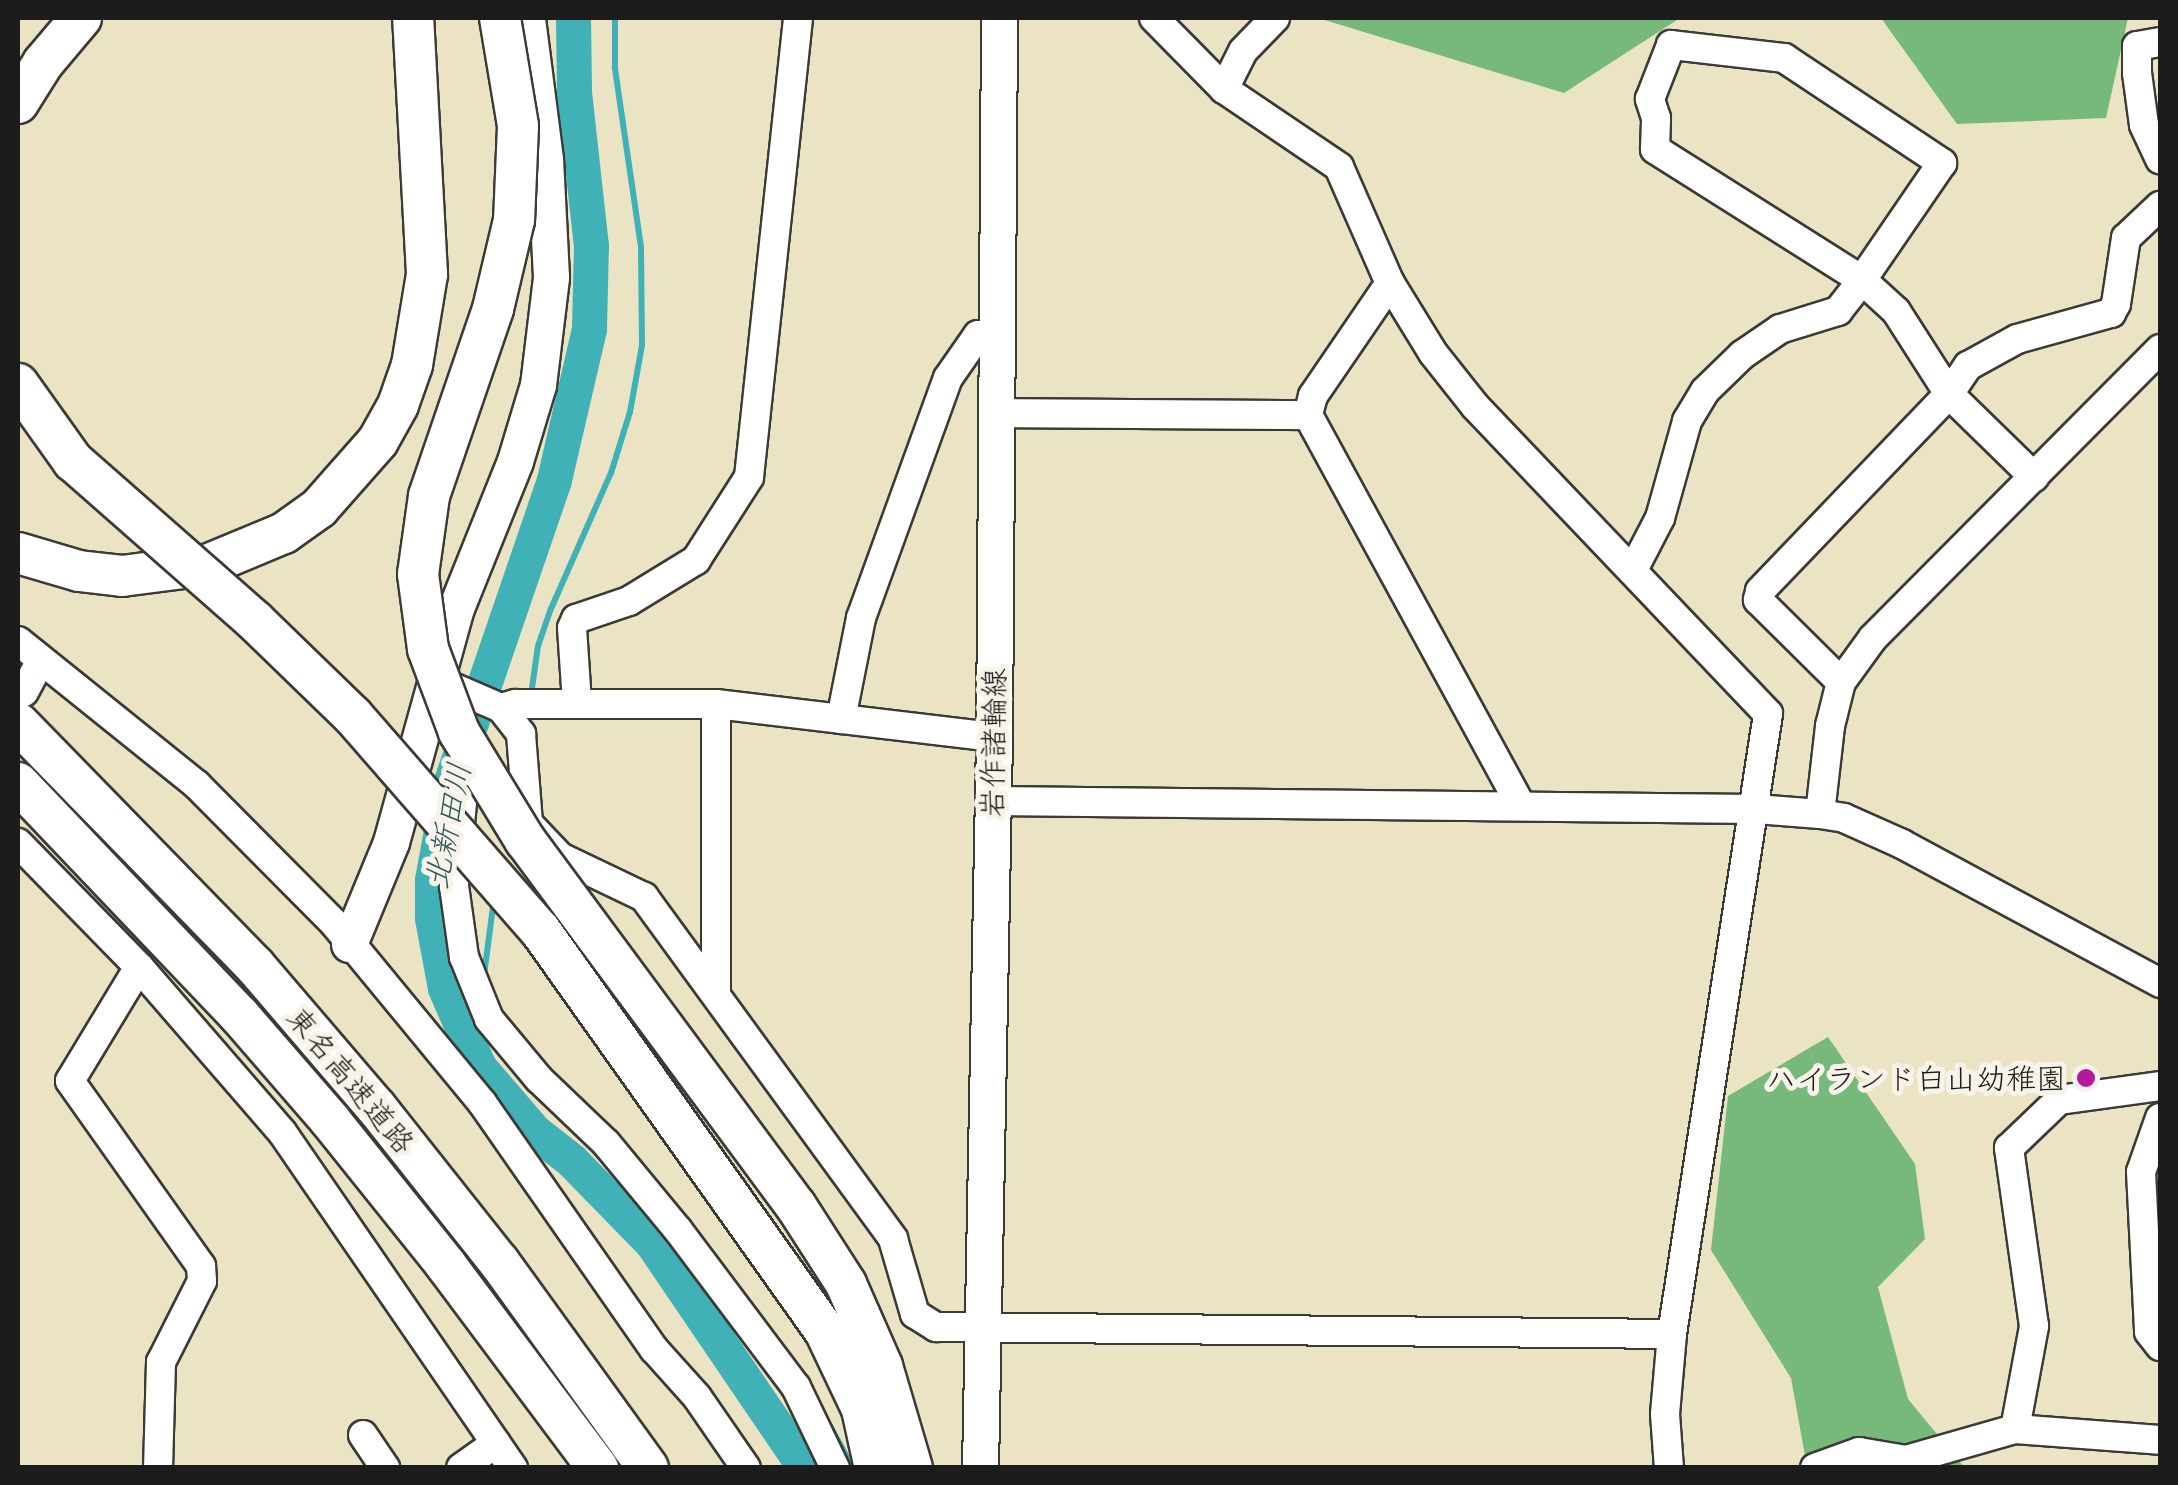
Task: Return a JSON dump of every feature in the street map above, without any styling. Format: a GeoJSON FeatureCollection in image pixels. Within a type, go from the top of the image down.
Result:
{"type":"FeatureCollection","features":[{"type":"Feature","properties":{"kind":"highway"},"geometry":{"type":"LineString","coordinates":[[18,103],[43,63],[81,18]]}},
{"type":"Feature","properties":{"kind":"highway"},"geometry":{"type":"LineString","coordinates":[[18,553],[79,572],[122,576],[164,574],[220,560],[284,533],[319,508],[378,441],[398,405],[412,365],[427,274],[413,18]]}},
{"type":"Feature","properties":{"kind":"highway"},"geometry":{"type":"LineString","coordinates":[[500,18],[518,126],[514,220],[493,309],[429,496],[418,574],[428,648],[459,732],[525,840],[830,1257],[882,1366],[912,1468]]}},
{"type":"Feature","properties":{"kind":"highway"},"geometry":{"type":"LineString","coordinates":[[18,384],[73,461],[255,621],[353,716],[540,930],[825,1332],[862,1409],[875,1468]]}},
{"type":"Feature","properties":{"kind":"highway","name":"東名高速道路"},"geometry":{"type":"LineString","coordinates":[[21,708],[376,1107],[500,1262],[648,1468]]}},
{"type":"Feature","properties":{"kind":"highway","name":"東名高速道路"},"geometry":{"type":"LineString","coordinates":[[18,784],[239,1015],[330,1120],[446,1265],[598,1468]]}},
{"type":"Feature","properties":{"kind":"main road"},"geometry":{"type":"LineString","coordinates":[[349,944],[391,842],[456,608],[515,461],[538,385],[548,329],[551,277],[544,159],[527,18]]}},
{"type":"Feature","properties":{"kind":"main road","name":"岩作諸輪線"},"geometry":{"type":"LineString","coordinates":[[980,1468],[994,737],[999,18]]}},
{"type":"Feature","properties":{"kind":"street"},"geometry":{"type":"LineString","coordinates":[[577,703],[572,628],[576,619],[630,601],[696,560],[749,477],[798,18]]}},
{"type":"Feature","properties":{"kind":"street"},"geometry":{"type":"LineString","coordinates":[[1154,18],[1224,90],[1338,167],[1390,284],[1433,352],[1475,406],[1768,714],[1672,1334],[1664,1414],[1669,1468]]}},
{"type":"Feature","properties":{"kind":"street"},"geometry":{"type":"LineString","coordinates":[[1224,90],[1243,51],[1274,18]]}},
{"type":"Feature","properties":{"kind":"street"},"geometry":{"type":"LineString","coordinates":[[2160,42],[2138,46],[2137,73],[2144,125],[2160,160]]}},
{"type":"Feature","properties":{"kind":"street"},"geometry":{"type":"LineString","coordinates":[[1632,570],[1660,518],[1686,422],[1705,390],[1742,355],[1780,329],[1838,311],[1862,280],[1942,163],[1784,58],[1671,44],[1650,98],[1656,118],[1655,149],[1862,280],[1896,311],[1949,394],[2034,477]]}},
{"type":"Feature","properties":{"kind":"street"},"geometry":{"type":"LineString","coordinates":[[1840,682],[1758,600],[1760,591],[1949,394],[1968,366],[2018,340],[2111,313],[2116,304],[2126,238],[2160,206]]}},
{"type":"Feature","properties":{"kind":"street"},"geometry":{"type":"LineString","coordinates":[[1390,284],[1313,396],[1308,414],[1521,806]]}},
{"type":"Feature","properties":{"kind":"street"},"geometry":{"type":"LineString","coordinates":[[842,719],[861,618],[948,378],[978,335],[998,335]]}},
{"type":"Feature","properties":{"kind":"street"},"geometry":{"type":"LineString","coordinates":[[1820,814],[1830,726],[1840,682],[1874,638],[2159,355]]}},
{"type":"Feature","properties":{"kind":"street"},"geometry":{"type":"LineString","coordinates":[[996,413],[1308,414]]}},
{"type":"Feature","properties":{"kind":"street"},"geometry":{"type":"LineString","coordinates":[[18,640],[198,784],[334,923],[483,1104],[654,1349],[698,1397],[746,1468]]}},
{"type":"Feature","properties":{"kind":"street"},"geometry":{"type":"LineString","coordinates":[[21,708],[41,660]]}},
{"type":"Feature","properties":{"kind":"street"},"geometry":{"type":"LineString","coordinates":[[434,679],[487,702],[716,704],[994,737]]}},
{"type":"Feature","properties":{"kind":"street"},"geometry":{"type":"LineString","coordinates":[[487,702],[521,734],[522,790],[528,823],[560,857],[644,897],[892,1240],[915,1314],[936,1326],[982,1330],[1672,1334]]}},
{"type":"Feature","properties":{"kind":"street"},"geometry":{"type":"LineString","coordinates":[[487,702],[454,886],[464,956],[489,1020],[540,1079],[606,1143],[678,1230],[796,1386],[835,1468]]}},
{"type":"Feature","properties":{"kind":"street"},"geometry":{"type":"LineString","coordinates":[[716,704],[716,992]]}},
{"type":"Feature","properties":{"kind":"street"},"geometry":{"type":"LineString","coordinates":[[992,801],[1756,809],[1820,814],[1844,818],[1902,844],[2160,983]]}},
{"type":"Feature","properties":{"kind":"street"},"geometry":{"type":"LineString","coordinates":[[18,843],[139,968],[282,1132],[513,1468]]}},
{"type":"Feature","properties":{"kind":"street"},"geometry":{"type":"LineString","coordinates":[[139,968],[70,1081],[201,1266],[202,1281],[161,1362],[158,1468]]}},
{"type":"Feature","properties":{"kind":"street"},"geometry":{"type":"LineString","coordinates":[[2015,1429],[2034,1326],[2008,1148],[2059,1100],[2160,1086]]}},
{"type":"Feature","properties":{"kind":"street"},"geometry":{"type":"LineString","coordinates":[[2160,1118],[2141,1172],[2149,1332],[2160,1346]]}},
{"type":"Feature","properties":{"kind":"street"},"geometry":{"type":"LineString","coordinates":[[1815,1468],[1860,1452],[1906,1460],[2015,1429],[2160,1440]]}},
{"type":"Feature","properties":{"kind":"street"},"geometry":{"type":"LineString","coordinates":[[363,1435],[385,1468]]}},
{"type":"Feature","properties":{"kind":"street"},"geometry":{"type":"LineString","coordinates":[[461,1468],[496,1443]]}},
{"type":"Feature","properties":{"kind":"green space"},"geometry":{"type":"Polygon","coordinates":[[[1318,18],[1680,18],[1564,93],[1318,18]]]}},
{"type":"Feature","properties":{"kind":"green space"},"geometry":{"type":"Polygon","coordinates":[[[1881,18],[2128,18],[2106,118],[1957,124],[1881,18]]]}},
{"type":"Feature","properties":{"kind":"green space"},"geometry":{"type":"Polygon","coordinates":[[[1828,1037],[1915,1164],[1925,1239],[1878,1287],[1908,1399],[1964,1467],[1807,1467],[1791,1378],[1711,1250],[1728,1096],[1828,1037]]]}},
{"type":"Feature","properties":{"kind":"waterway","name":"北新田川"},"geometry":{"type":"LineString","coordinates":[[573,18],[574,92],[591,245],[589,329],[554,480],[449,787],[432,880],[432,918],[445,988],[479,1067],[534,1131],[571,1160],[652,1243],[805,1468]]}},
{"type":"Feature","properties":{"kind":"waterway"},"geometry":{"type":"LineString","coordinates":[[531,695],[538,646],[550,611],[611,473],[630,412],[642,345],[641,247],[615,68],[615,18]]}},
{"type":"Feature","properties":{"kind":"waterway"},"geometry":{"type":"LineString","coordinates":[[484,975],[494,899]]}},
{"type":"Feature","properties":{"kind":"waterway"},"geometry":{"type":"LineString","coordinates":[[817,1402],[853,1468]]}},
{"type":"Feature","properties":{"kind":"place","name":"ハイランド白山幼稚園"},"geometry":{"type":"Point","coordinates":[2086,1078]}}]}
